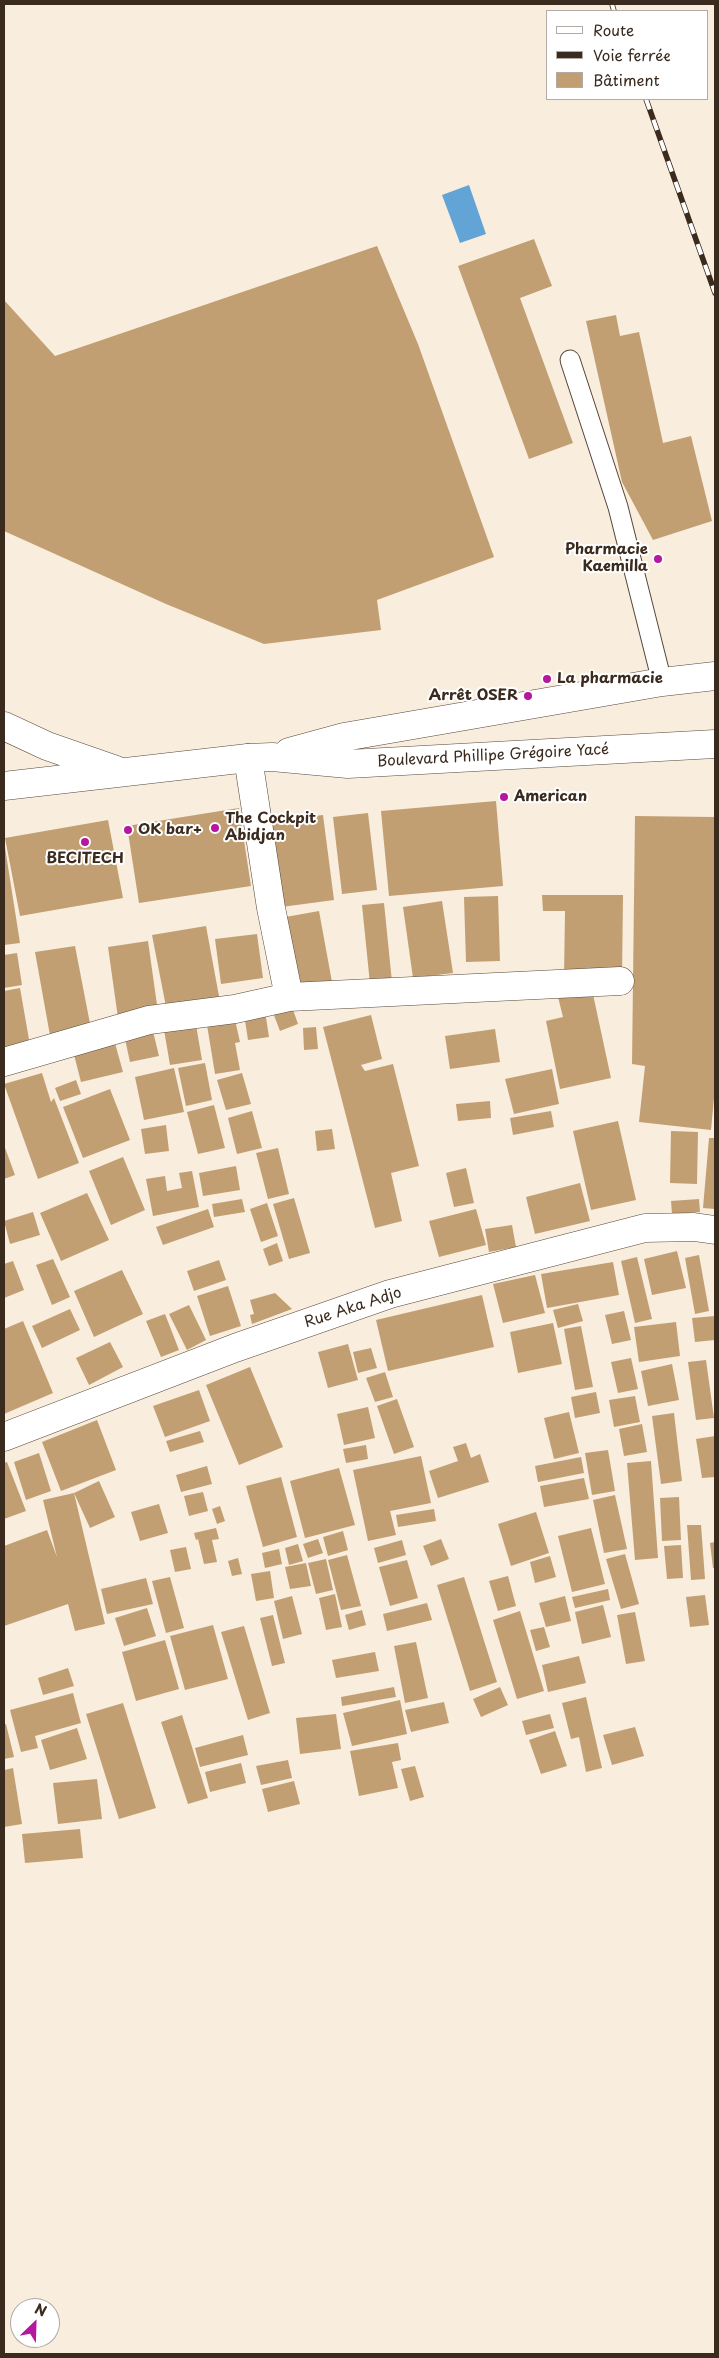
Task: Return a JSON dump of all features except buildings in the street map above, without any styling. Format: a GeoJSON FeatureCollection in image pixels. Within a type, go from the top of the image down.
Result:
{"type":"FeatureCollection","features":[{"type":"Feature","properties":{"kind":"street","name":"Boulevard Phillipe Grégoire Yacé"},"geometry":{"type":"LineString","coordinates":[[4,786],[260,758],[344,737],[662,682],[715,676]]}},
{"type":"Feature","properties":{"kind":"street"},"geometry":{"type":"LineString","coordinates":[[4,726],[46,746],[122,772]]}},
{"type":"Feature","properties":{"kind":"street","name":"Boulevard Phillipe Grégoire Yacé"},"geometry":{"type":"LineString","coordinates":[[260,758],[348,764],[715,744]]}},
{"type":"Feature","properties":{"kind":"street"},"geometry":{"type":"LineString","coordinates":[[260,758],[272,908],[289,997]]}},
{"type":"Feature","properties":{"kind":"street"},"geometry":{"type":"LineString","coordinates":[[4,1062],[149,1020],[235,1009],[289,997],[620,981]]}},
{"type":"Feature","properties":{"kind":"street","name":"Rue Aka Adjo"},"geometry":{"type":"LineString","coordinates":[[4,1437],[235,1348],[390,1294],[644,1228],[694,1227],[715,1230]]}},
{"type":"Feature","properties":{"kind":"lane"},"geometry":{"type":"LineString","coordinates":[[570,360],[618,507],[662,682]]}},
{"type":"Feature","properties":{"kind":"water"},"geometry":{"type":"Polygon","coordinates":[[[469,185],[486,234],[460,243],[442,195],[469,185]]]}},
{"type":"Feature","properties":{"kind":"railway"},"geometry":{"type":"LineString","coordinates":[[612,4],[614,10]]}},
{"type":"Feature","properties":{"kind":"railway"},"geometry":{"type":"LineString","coordinates":[[646,100],[715,293]]}},
{"type":"Feature","properties":{"kind":"place","name":"Pharmacie Kaemilla"},"geometry":{"type":"Point","coordinates":[658,559]}},
{"type":"Feature","properties":{"kind":"place","name":"La pharmacie"},"geometry":{"type":"Point","coordinates":[547,679]}},
{"type":"Feature","properties":{"kind":"place","name":"Arrêt OSER"},"geometry":{"type":"Point","coordinates":[528,696]}},
{"type":"Feature","properties":{"kind":"place","name":"American"},"geometry":{"type":"Point","coordinates":[504,797]}},
{"type":"Feature","properties":{"kind":"place","name":"The Cockpit Abidjan"},"geometry":{"type":"Point","coordinates":[215,828]}},
{"type":"Feature","properties":{"kind":"place","name":"OK bar+"},"geometry":{"type":"Point","coordinates":[128,830]}},
{"type":"Feature","properties":{"kind":"place","name":"BECITECH"},"geometry":{"type":"Point","coordinates":[85,842]}}]}
